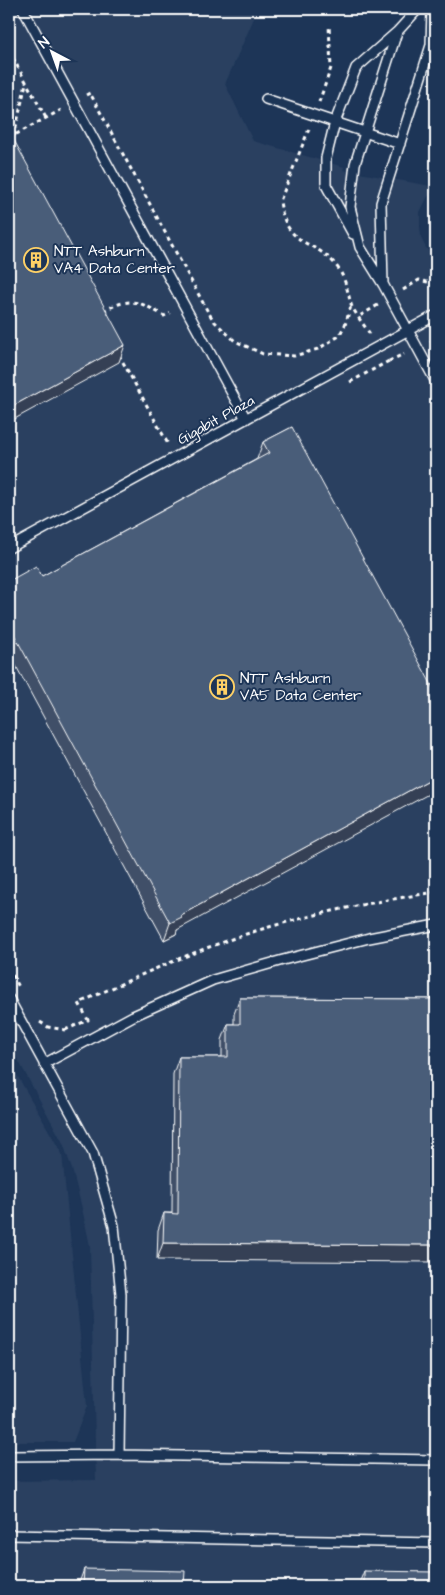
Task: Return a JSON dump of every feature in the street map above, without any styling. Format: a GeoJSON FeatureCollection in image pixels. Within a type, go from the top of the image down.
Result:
{"type":"FeatureCollection","features":[{"type":"Feature","properties":{"kind":"lane"},"geometry":{"type":"LineString","coordinates":[[23,9],[246,419]]}},
{"type":"Feature","properties":{"kind":"lane"},"geometry":{"type":"LineString","coordinates":[[418,9],[397,32],[356,68],[335,122],[326,158],[326,185],[383,284],[436,382]]}},
{"type":"Feature","properties":{"kind":"lane"},"geometry":{"type":"LineString","coordinates":[[383,284],[381,203],[432,45],[432,9]]}},
{"type":"Feature","properties":{"kind":"lane"},"geometry":{"type":"LineString","coordinates":[[360,247],[350,207],[355,164],[397,32]]}},
{"type":"Feature","properties":{"kind":"lane"},"geometry":{"type":"LineString","coordinates":[[266,99],[400,144]]}},
{"type":"Feature","properties":{"kind":"lane","name":"Gigabit Plaza"},"geometry":{"type":"LineString","coordinates":[[9,548],[436,315]]}},
{"type":"Feature","properties":{"kind":"lane"},"geometry":{"type":"LineString","coordinates":[[44,1064],[133,1016],[213,980],[340,945],[436,925]]}},
{"type":"Feature","properties":{"kind":"lane"},"geometry":{"type":"LineString","coordinates":[[9,999],[93,1153],[114,1226],[121,1294],[119,1455]]}},
{"type":"Feature","properties":{"kind":"lane"},"geometry":{"type":"LineString","coordinates":[[9,1456],[119,1455],[436,1460]]}},
{"type":"Feature","properties":{"kind":"lane"},"geometry":{"type":"LineString","coordinates":[[9,1535],[436,1543]]}},
{"type":"Feature","properties":{"kind":"path"},"geometry":{"type":"LineString","coordinates":[[9,51],[46,118]]}},
{"type":"Feature","properties":{"kind":"path"},"geometry":{"type":"LineString","coordinates":[[14,136],[26,83]]}},
{"type":"Feature","properties":{"kind":"path"},"geometry":{"type":"LineString","coordinates":[[9,138],[90,93],[215,322],[235,341],[263,354],[294,356],[318,348],[339,336],[352,306]]}},
{"type":"Feature","properties":{"kind":"path"},"geometry":{"type":"LineString","coordinates":[[97,314],[122,302],[130,302],[141,304],[164,316],[201,298]]}},
{"type":"Feature","properties":{"kind":"path"},"geometry":{"type":"LineString","coordinates":[[115,347],[175,458]]}},
{"type":"Feature","properties":{"kind":"path"},"geometry":{"type":"LineString","coordinates":[[346,384],[389,361]]}},
{"type":"Feature","properties":{"kind":"path"},"geometry":{"type":"LineString","coordinates":[[36,1019],[48,1027],[65,1030],[88,1020],[80,1003],[214,946],[259,930],[348,908],[436,892]]}},
{"type":"Feature","properties":{"kind":"path"},"geometry":{"type":"LineString","coordinates":[[9,968],[22,994]]}},
{"type":"Feature","properties":{"kind":"path"},"geometry":{"type":"LineString","coordinates":[[65,1030],[74,1048]]}},
{"type":"Feature","properties":{"kind":"path"},"geometry":{"type":"LineString","coordinates":[[45,1586],[53,1586]]}},
{"type":"Feature","properties":{"kind":"shaded area"},"geometry":{"type":"Polygon","coordinates":[[[9,9],[258,9],[225,84],[253,141],[344,167],[343,170],[436,187],[427,198],[420,212],[420,225],[421,238],[426,248],[436,258],[436,1586],[9,1586],[9,1481],[96,1480],[90,1246],[72,1169],[63,1143],[9,1043],[9,9]]]}},
{"type":"Feature","properties":{"kind":"shaded area"},"geometry":{"type":"Polygon","coordinates":[[[9,1061],[62,1154],[87,1406],[73,1442],[9,1442],[9,1061]]]}},
{"type":"Feature","properties":{"kind":"building","name":"NTT Ashburn VA4 Data Center"},"geometry":{"type":"Polygon","coordinates":[[[9,131],[125,345],[9,408],[9,131]]]}},
{"type":"Feature","properties":{"kind":"building","name":"NTT Ashburn VA5 Data Center"},"geometry":{"type":"Polygon","coordinates":[[[292,427],[436,693],[436,776],[181,915],[182,917],[170,923],[9,625],[9,581],[36,566],[42,576],[269,453],[263,442],[292,427]]]}},
{"type":"Feature","properties":{"kind":"building"},"geometry":{"type":"Polygon","coordinates":[[[240,998],[436,999],[436,1245],[163,1243],[164,1213],[178,1214],[179,1057],[228,1057],[228,1024],[240,1024],[240,998]]]}},
{"type":"Feature","properties":{"kind":"building"},"geometry":{"type":"Polygon","coordinates":[[[84,1569],[185,1571],[184,1586],[83,1586],[84,1569]]]}},
{"type":"Feature","properties":{"kind":"building"},"geometry":{"type":"Polygon","coordinates":[[[364,1571],[436,1572],[436,1586],[364,1586],[364,1571]]]}},
{"type":"Feature","properties":{"kind":"place","name":"NTT Ashburn VA4 Data Center"},"geometry":{"type":"Point","coordinates":[36,260]}},
{"type":"Feature","properties":{"kind":"place","name":"NTT Ashburn VA5 Data Center"},"geometry":{"type":"Point","coordinates":[222,687]}}]}
